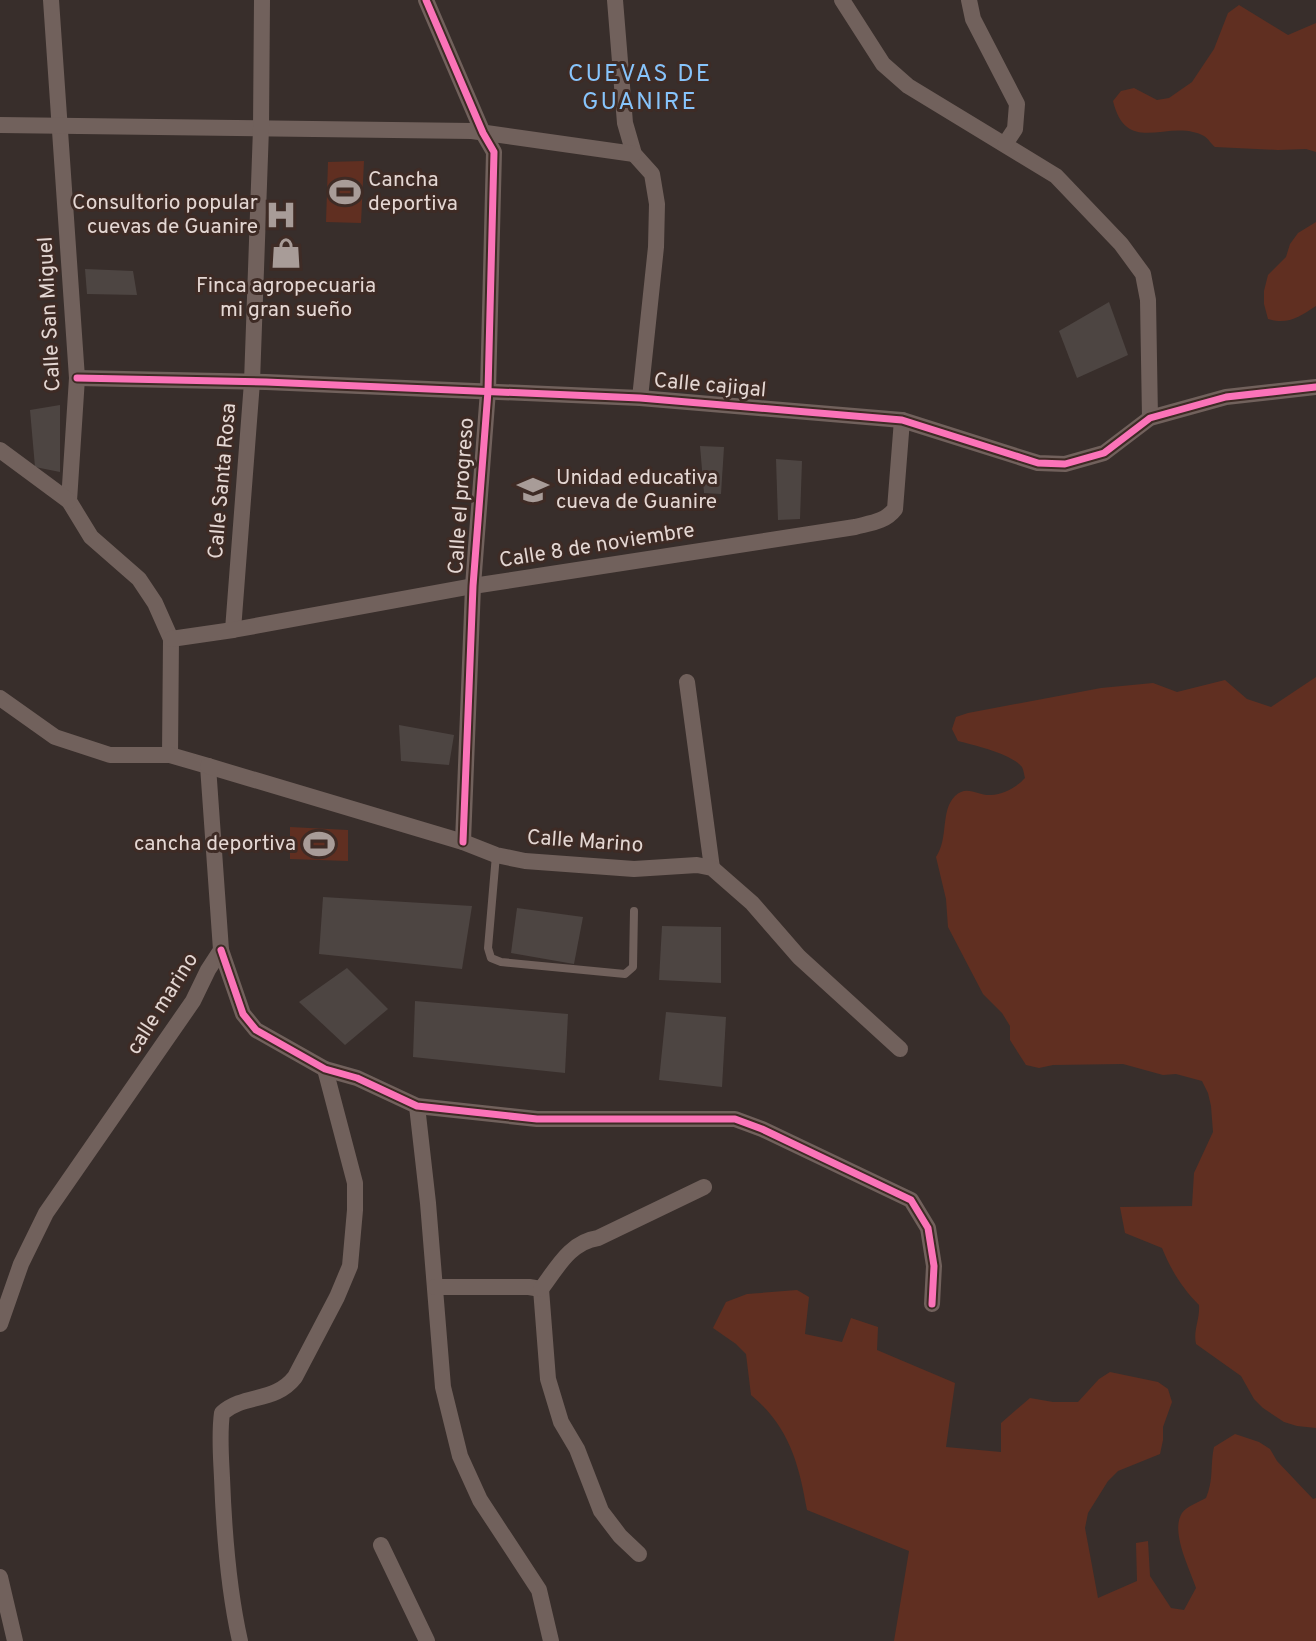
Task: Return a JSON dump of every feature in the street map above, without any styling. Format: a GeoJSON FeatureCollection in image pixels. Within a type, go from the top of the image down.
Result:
{"type":"FeatureCollection","features":[{"type":"Feature","properties":{"kind":"street","name":"Calle San Miguel"},"geometry":{"type":"LineString","coordinates":[[51,0],[77,378],[69,501]]}},
{"type":"Feature","properties":{"kind":"street","name":"Calle Santa Rosa"},"geometry":{"type":"LineString","coordinates":[[233,630],[252,382],[261,128],[262,0]]}},
{"type":"Feature","properties":{"kind":"street","name":"Calle el progreso"},"geometry":{"type":"LineString","coordinates":[[426,0],[483,133],[494,152],[488,391],[473,586],[463,842]]}},
{"type":"Feature","properties":{"kind":"street"},"geometry":{"type":"LineString","coordinates":[[615,0],[625,123],[634,154],[652,174],[657,204],[656,247],[640,398]]}},
{"type":"Feature","properties":{"kind":"street"},"geometry":{"type":"LineString","coordinates":[[842,0],[883,64],[908,86],[1056,176],[1121,244],[1143,274],[1148,300],[1150,418]]}},
{"type":"Feature","properties":{"kind":"street"},"geometry":{"type":"LineString","coordinates":[[970,0],[973,19],[1017,104],[1015,129],[1005,144]]}},
{"type":"Feature","properties":{"kind":"street"},"geometry":{"type":"LineString","coordinates":[[0,125],[483,133],[634,154]]}},
{"type":"Feature","properties":{"kind":"street","name":"Calle cajigal"},"geometry":{"type":"LineString","coordinates":[[77,378],[252,382],[640,398],[902,420],[1038,463],[1065,464],[1104,453],[1150,418],[1226,397],[1316,387]]}},
{"type":"Feature","properties":{"kind":"street","name":"Calle 8 de noviembre"},"geometry":{"type":"LineString","coordinates":[[171,639],[473,586],[855,527],[879,521],[890,517],[895,509],[902,420]]}},
{"type":"Feature","properties":{"kind":"street"},"geometry":{"type":"LineString","coordinates":[[0,450],[69,501],[91,537],[139,579],[155,603],[171,639],[170,755]]}},
{"type":"Feature","properties":{"kind":"street"},"geometry":{"type":"LineString","coordinates":[[687,682],[712,868],[752,903],[799,957],[900,1048]]}},
{"type":"Feature","properties":{"kind":"street"},"geometry":{"type":"LineString","coordinates":[[0,698],[55,737],[110,755],[170,755],[208,766]]}},
{"type":"Feature","properties":{"kind":"street","name":"Calle Marino"},"geometry":{"type":"LineString","coordinates":[[208,766],[463,842],[496,855],[526,861],[634,869],[697,865],[712,868]]}},
{"type":"Feature","properties":{"kind":"street","name":"calle marino"},"geometry":{"type":"LineString","coordinates":[[0,1324],[21,1264],[46,1213],[193,1001],[221,950],[208,766]]}},
{"type":"Feature","properties":{"kind":"street"},"geometry":{"type":"LineString","coordinates":[[221,950],[243,1014],[256,1030],[325,1069],[357,1079],[416,1106],[537,1119],[735,1119],[762,1129],[911,1200],[928,1228],[934,1266],[932,1304]]}},
{"type":"Feature","properties":{"kind":"street"},"geometry":{"type":"LineString","coordinates":[[240,1641],[233,1613],[223,1506],[220,1427],[222,1413],[233,1404],[271,1395],[286,1388],[313,1343],[350,1266],[355,1183],[325,1069]]}},
{"type":"Feature","properties":{"kind":"street"},"geometry":{"type":"LineString","coordinates":[[416,1106],[443,1387],[460,1457],[480,1500],[539,1590],[551,1641]]}},
{"type":"Feature","properties":{"kind":"street"},"geometry":{"type":"LineString","coordinates":[[639,1554],[620,1536],[601,1511],[577,1449],[561,1422],[548,1379],[541,1289],[571,1250],[584,1240],[598,1238],[704,1187]]}},
{"type":"Feature","properties":{"kind":"street"},"geometry":{"type":"LineString","coordinates":[[435,1287],[541,1289]]}},
{"type":"Feature","properties":{"kind":"street"},"geometry":{"type":"LineString","coordinates":[[382,1545],[427,1641]]}},
{"type":"Feature","properties":{"kind":"street"},"geometry":{"type":"LineString","coordinates":[[0,1577],[5,1617],[15,1641]]}},
{"type":"Feature","properties":{"kind":"lane"},"geometry":{"type":"LineString","coordinates":[[496,855],[488,948],[491,958],[501,962],[625,974],[633,967],[635,958],[634,911]]}},
{"type":"Feature","properties":{"kind":"shaded area"},"geometry":{"type":"Polygon","coordinates":[[[1239,5],[1288,35],[1316,23],[1316,152],[1306,149],[1215,147],[1205,137],[1191,131],[1139,132],[1128,128],[1119,118],[1113,101],[1121,91],[1134,88],[1157,100],[1169,98],[1192,82],[1214,49],[1228,13],[1239,5]]]}},
{"type":"Feature","properties":{"kind":"shaded area","name":"Cancha deportiva"},"geometry":{"type":"Polygon","coordinates":[[[364,161],[361,223],[326,222],[328,162],[364,161]]]}},
{"type":"Feature","properties":{"kind":"shaded area"},"geometry":{"type":"Polygon","coordinates":[[[1316,222],[1316,306],[1299,317],[1282,321],[1268,319],[1264,291],[1268,275],[1286,257],[1290,244],[1298,233],[1316,222]]]}},
{"type":"Feature","properties":{"kind":"shaded area"},"geometry":{"type":"Polygon","coordinates":[[[1316,677],[1316,1428],[1284,1422],[1263,1408],[1254,1399],[1241,1376],[1196,1344],[1199,1305],[1187,1292],[1162,1248],[1125,1233],[1120,1207],[1192,1206],[1194,1173],[1213,1132],[1211,1106],[1202,1081],[1176,1074],[1163,1075],[1123,1064],[1053,1065],[1039,1068],[1026,1065],[1010,1040],[1010,1026],[1002,1013],[983,994],[948,927],[946,899],[936,857],[940,850],[950,802],[955,796],[964,791],[986,795],[1001,793],[1025,778],[1022,767],[1010,758],[958,741],[952,729],[956,717],[1101,688],[1153,683],[1177,692],[1225,680],[1247,699],[1271,707],[1316,677]]]}},
{"type":"Feature","properties":{"kind":"shaded area","name":"cancha deportiva"},"geometry":{"type":"Polygon","coordinates":[[[290,827],[348,830],[348,861],[290,859],[290,827]]]}},
{"type":"Feature","properties":{"kind":"shaded area"},"geometry":{"type":"Polygon","coordinates":[[[797,1290],[809,1297],[805,1334],[842,1342],[851,1318],[878,1327],[877,1350],[955,1383],[946,1447],[1001,1452],[1001,1423],[1030,1398],[1078,1402],[1099,1379],[1110,1372],[1158,1382],[1168,1389],[1172,1402],[1163,1427],[1160,1454],[1118,1471],[1108,1481],[1088,1513],[1085,1528],[1098,1598],[1137,1581],[1136,1543],[1148,1541],[1150,1576],[1171,1608],[1184,1610],[1196,1588],[1180,1540],[1179,1521],[1184,1511],[1206,1498],[1214,1447],[1235,1434],[1259,1442],[1270,1449],[1277,1461],[1313,1499],[1316,1498],[1316,1641],[894,1641],[909,1551],[807,1510],[790,1447],[775,1420],[751,1395],[746,1354],[713,1328],[726,1302],[747,1294],[797,1290]]]}},
{"type":"Feature","properties":{"kind":"building"},"geometry":{"type":"Polygon","coordinates":[[[85,269],[133,271],[137,295],[87,294],[85,269]]]}},
{"type":"Feature","properties":{"kind":"building"},"geometry":{"type":"Polygon","coordinates":[[[1109,302],[1128,355],[1077,378],[1059,331],[1109,302]]]}},
{"type":"Feature","properties":{"kind":"building"},"geometry":{"type":"Polygon","coordinates":[[[60,405],[60,472],[35,467],[30,410],[60,405]]]}},
{"type":"Feature","properties":{"kind":"building"},"geometry":{"type":"Polygon","coordinates":[[[700,446],[724,447],[721,494],[704,493],[700,446]]]}},
{"type":"Feature","properties":{"kind":"building"},"geometry":{"type":"Polygon","coordinates":[[[776,459],[802,461],[800,519],[778,520],[776,459]]]}},
{"type":"Feature","properties":{"kind":"building"},"geometry":{"type":"Polygon","coordinates":[[[399,725],[454,735],[449,765],[401,761],[399,725]]]}},
{"type":"Feature","properties":{"kind":"building"},"geometry":{"type":"Polygon","coordinates":[[[323,897],[472,906],[462,969],[319,954],[323,897]]]}},
{"type":"Feature","properties":{"kind":"building"},"geometry":{"type":"Polygon","coordinates":[[[517,908],[583,917],[574,964],[511,953],[517,908]]]}},
{"type":"Feature","properties":{"kind":"building"},"geometry":{"type":"Polygon","coordinates":[[[662,926],[721,927],[721,983],[659,980],[662,926]]]}},
{"type":"Feature","properties":{"kind":"building"},"geometry":{"type":"Polygon","coordinates":[[[347,968],[388,1009],[345,1045],[299,1002],[347,968]]]}},
{"type":"Feature","properties":{"kind":"building"},"geometry":{"type":"Polygon","coordinates":[[[415,1001],[568,1014],[565,1073],[413,1057],[415,1001]]]}},
{"type":"Feature","properties":{"kind":"building"},"geometry":{"type":"Polygon","coordinates":[[[666,1012],[726,1017],[722,1087],[659,1080],[666,1012]]]}},
{"type":"Feature","properties":{"kind":"cycle path"},"geometry":{"type":"LineString","coordinates":[[426,0],[483,133],[494,152],[488,391],[473,586],[463,842]]}},
{"type":"Feature","properties":{"kind":"cycle path"},"geometry":{"type":"LineString","coordinates":[[77,378],[266,382],[640,398],[902,420],[1038,463],[1065,464],[1104,453],[1150,418],[1226,397],[1316,387]]}},
{"type":"Feature","properties":{"kind":"cycle path"},"geometry":{"type":"LineString","coordinates":[[221,950],[243,1014],[256,1030],[325,1069],[357,1078],[417,1106],[537,1119],[735,1119],[762,1129],[911,1200],[928,1228],[934,1266],[932,1304]]}},
{"type":"Feature","properties":{"kind":"place","name":"Cancha deportiva"},"geometry":{"type":"Point","coordinates":[345,192]}},
{"type":"Feature","properties":{"kind":"place","name":"Consultorio popular cuevas de Guanire"},"geometry":{"type":"Point","coordinates":[281,215]}},
{"type":"Feature","properties":{"kind":"place","name":"Finca agropecuaria mi gran sueño"},"geometry":{"type":"Point","coordinates":[286,253]}},
{"type":"Feature","properties":{"kind":"place","name":"Unidad educativa cueva de Guanire"},"geometry":{"type":"Point","coordinates":[533,490]}},
{"type":"Feature","properties":{"kind":"place","name":"cancha deportiva"},"geometry":{"type":"Point","coordinates":[319,844]}},
{"type":"Feature","properties":{"kind":"district","name":"CUEVAS DE GUANIRE"},"geometry":{"type":"Point","coordinates":[640,89]}}]}
